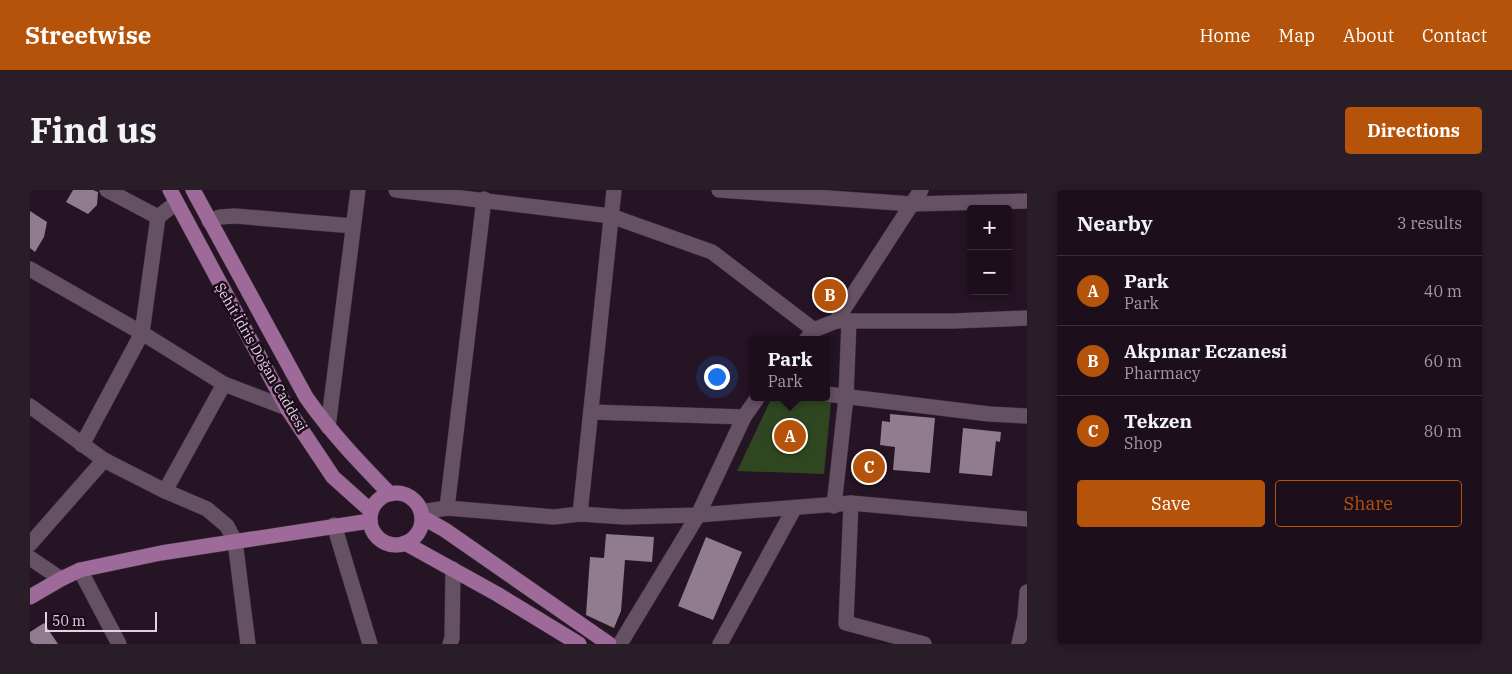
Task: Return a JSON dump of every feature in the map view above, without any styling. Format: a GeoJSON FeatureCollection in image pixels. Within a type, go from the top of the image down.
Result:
{"type":"FeatureCollection","features":[{"type":"Feature","properties":{"kind":"main road","name":"Şehit İdris Doğan Caddesi"},"geometry":{"type":"LineString","coordinates":[[193,190],[306,397],[328,427],[390,494]]}},
{"type":"Feature","properties":{"kind":"main road","name":"Şehit İdris Doğan Caddesi"},"geometry":{"type":"LineString","coordinates":[[173,196],[287,408],[334,477],[371,516]]}},
{"type":"Feature","properties":{"kind":"main road"},"geometry":{"type":"LineString","coordinates":[[390,494],[407,496],[413,500],[421,515],[421,526],[418,533],[405,544],[397,545],[382,541],[376,535],[371,516],[376,504],[390,494]]}},
{"type":"Feature","properties":{"kind":"main road"},"geometry":{"type":"LineString","coordinates":[[421,515],[608,644]]}},
{"type":"Feature","properties":{"kind":"main road"},"geometry":{"type":"LineString","coordinates":[[30,597],[80,570],[161,553],[334,525],[371,516]]}},
{"type":"Feature","properties":{"kind":"main road"},"geometry":{"type":"LineString","coordinates":[[405,544],[497,594],[579,644]]}},
{"type":"Feature","properties":{"kind":"street"},"geometry":{"type":"LineString","coordinates":[[107,190],[158,217]]}},
{"type":"Feature","properties":{"kind":"street"},"geometry":{"type":"LineString","coordinates":[[328,427],[358,190]]}},
{"type":"Feature","properties":{"kind":"street"},"geometry":{"type":"LineString","coordinates":[[396,190],[484,199],[610,216],[712,252],[810,335],[843,321],[954,321],[1027,318]]}},
{"type":"Feature","properties":{"kind":"street"},"geometry":{"type":"LineString","coordinates":[[580,514],[614,190]]}},
{"type":"Feature","properties":{"kind":"street"},"geometry":{"type":"LineString","coordinates":[[719,190],[912,204],[1027,201]]}},
{"type":"Feature","properties":{"kind":"street"},"geometry":{"type":"LineString","coordinates":[[834,506],[846,397],[843,321],[920,190]]}},
{"type":"Feature","properties":{"kind":"street"},"geometry":{"type":"LineString","coordinates":[[82,444],[142,333],[158,217],[173,196]]}},
{"type":"Feature","properties":{"kind":"street"},"geometry":{"type":"LineString","coordinates":[[447,508],[484,199]]}},
{"type":"Feature","properties":{"kind":"street"},"geometry":{"type":"LineString","coordinates":[[209,221],[220,217],[235,216],[353,226]]}},
{"type":"Feature","properties":{"kind":"street"},"geometry":{"type":"LineString","coordinates":[[30,269],[142,333],[224,384],[287,408]]}},
{"type":"Feature","properties":{"kind":"street"},"geometry":{"type":"LineString","coordinates":[[165,491],[224,384]]}},
{"type":"Feature","properties":{"kind":"street"},"geometry":{"type":"LineString","coordinates":[[830,395],[989,414],[1027,416]]}},
{"type":"Feature","properties":{"kind":"street"},"geometry":{"type":"LineString","coordinates":[[620,644],[698,515],[744,417],[755,401]]}},
{"type":"Feature","properties":{"kind":"street"},"geometry":{"type":"LineString","coordinates":[[30,406],[104,460],[165,491],[207,509],[227,526],[235,541],[248,644]]}},
{"type":"Feature","properties":{"kind":"street"},"geometry":{"type":"LineString","coordinates":[[591,412],[744,417]]}},
{"type":"Feature","properties":{"kind":"street"},"geometry":{"type":"LineString","coordinates":[[30,544],[104,460]]}},
{"type":"Feature","properties":{"kind":"street"},"geometry":{"type":"LineString","coordinates":[[421,515],[447,508],[554,517],[580,514],[624,517],[698,515],[834,506],[851,503],[1027,519]]}},
{"type":"Feature","properties":{"kind":"street"},"geometry":{"type":"LineString","coordinates":[[851,503],[846,623],[891,640],[924,644]]}},
{"type":"Feature","properties":{"kind":"street"},"geometry":{"type":"LineString","coordinates":[[720,644],[794,509]]}},
{"type":"Feature","properties":{"kind":"street"},"geometry":{"type":"LineString","coordinates":[[334,525],[370,644]]}},
{"type":"Feature","properties":{"kind":"street"},"geometry":{"type":"LineString","coordinates":[[30,558],[61,579]]}},
{"type":"Feature","properties":{"kind":"street"},"geometry":{"type":"LineString","coordinates":[[450,644],[452,638],[453,569]]}},
{"type":"Feature","properties":{"kind":"street"},"geometry":{"type":"LineString","coordinates":[[80,570],[119,644]]}},
{"type":"Feature","properties":{"kind":"street"},"geometry":{"type":"LineString","coordinates":[[1019,644],[1025,617],[1027,592]]}},
{"type":"Feature","properties":{"kind":"green space"},"geometry":{"type":"Polygon","coordinates":[[[770,401],[831,402],[824,474],[737,471],[770,401]]]}},
{"type":"Feature","properties":{"kind":"building"},"geometry":{"type":"Polygon","coordinates":[[[73,190],[93,190],[98,192],[97,205],[88,214],[66,202],[73,190]]]}},
{"type":"Feature","properties":{"kind":"building"},"geometry":{"type":"Polygon","coordinates":[[[30,211],[47,222],[44,237],[35,252],[30,248],[30,211]]]}},
{"type":"Feature","properties":{"kind":"building"},"geometry":{"type":"Polygon","coordinates":[[[890,414],[935,418],[930,473],[893,470],[895,447],[880,445],[882,421],[890,422],[890,414]]]}},
{"type":"Feature","properties":{"kind":"building"},"geometry":{"type":"Polygon","coordinates":[[[963,428],[1001,432],[1000,442],[996,441],[992,476],[959,473],[963,428]]]}},
{"type":"Feature","properties":{"kind":"building"},"geometry":{"type":"Polygon","coordinates":[[[606,534],[654,537],[652,562],[625,560],[621,611],[614,628],[586,615],[590,557],[604,558],[606,534]]]}},
{"type":"Feature","properties":{"kind":"building"},"geometry":{"type":"Polygon","coordinates":[[[706,537],[742,552],[713,620],[678,606],[706,537]]]}},
{"type":"Feature","properties":{"kind":"building"},"geometry":{"type":"Polygon","coordinates":[[[44,623],[58,644],[30,644],[30,632],[44,623]]]}},
{"type":"Feature","properties":{"kind":"place","name":"Akpınar Eczanesi"},"geometry":{"type":"Point","coordinates":[830,295]}},
{"type":"Feature","properties":{"kind":"place","name":"Park"},"geometry":{"type":"Point","coordinates":[790,436]}},
{"type":"Feature","properties":{"kind":"place","name":"Tekzen"},"geometry":{"type":"Point","coordinates":[869,467]}}]}
